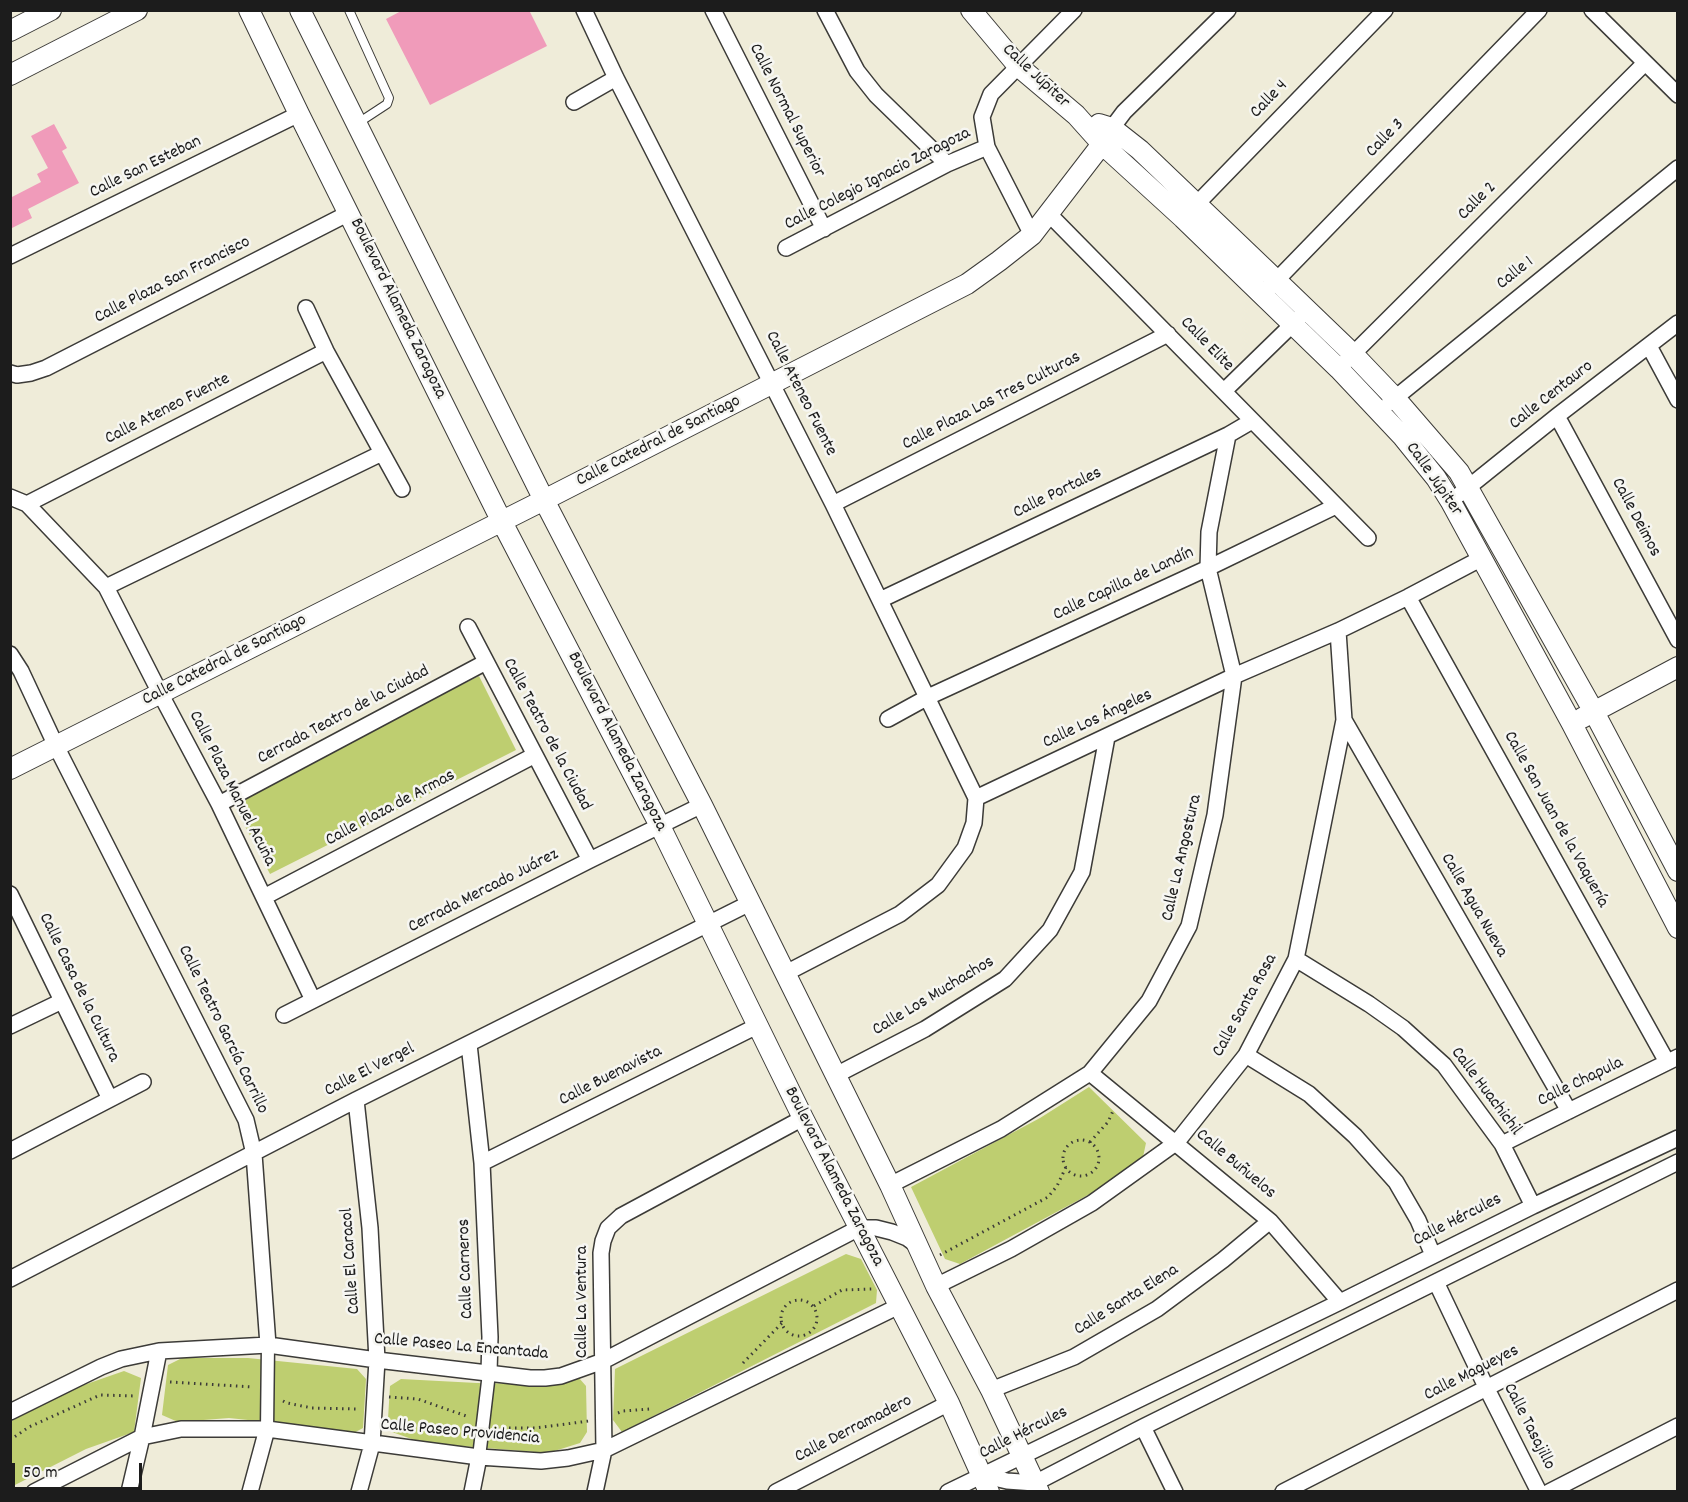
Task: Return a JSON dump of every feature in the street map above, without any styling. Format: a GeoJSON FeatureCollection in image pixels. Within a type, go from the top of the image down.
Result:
{"type":"FeatureCollection","features":[{"type":"Feature","properties":{"kind":"street"},"geometry":{"type":"LineString","coordinates":[[10,31],[51,10]]}},
{"type":"Feature","properties":{"kind":"street"},"geometry":{"type":"LineString","coordinates":[[10,75],[137,10]]}},
{"type":"Feature","properties":{"kind":"street","name":"Boulevard Alameda Zaragoza"},"geometry":{"type":"LineString","coordinates":[[249,10],[502,522],[660,826],[802,1118],[949,1403],[985,1483]]}},
{"type":"Feature","properties":{"kind":"street"},"geometry":{"type":"LineString","coordinates":[[300,10],[544,500],[786,973],[890,1185],[936,1286],[991,1390],[1037,1487],[1143,1427],[1677,1162]]}},
{"type":"Feature","properties":{"kind":"street","name":"Calle Ateneo Fuente"},"geometry":{"type":"LineString","coordinates":[[584,10],[616,78],[833,504],[976,798]]}},
{"type":"Feature","properties":{"kind":"street","name":"Calle Normal Superior"},"geometry":{"type":"LineString","coordinates":[[713,10],[824,229]]}},
{"type":"Feature","properties":{"kind":"street"},"geometry":{"type":"LineString","coordinates":[[825,10],[856,71],[876,95],[947,164]]}},
{"type":"Feature","properties":{"kind":"street","name":"Calle Júpiter"},"geometry":{"type":"LineString","coordinates":[[971,10],[1018,66],[1076,115],[1107,136],[1140,150],[1263,295],[1300,316],[1353,354],[1395,398],[1459,472],[1594,712],[1677,871]]}},
{"type":"Feature","properties":{"kind":"street"},"geometry":{"type":"LineString","coordinates":[[1032,235],[987,147],[982,117],[991,94],[1074,10]]}},
{"type":"Feature","properties":{"kind":"street","name":"Calle Catedral de Santiago"},"geometry":{"type":"LineString","coordinates":[[10,769],[502,522],[967,284],[1032,235],[1124,112],[1228,10]]}},
{"type":"Feature","properties":{"kind":"street","name":"Calle 4"},"geometry":{"type":"LineString","coordinates":[[1190,211],[1385,10]]}},
{"type":"Feature","properties":{"kind":"street","name":"Calle 3"},"geometry":{"type":"LineString","coordinates":[[1263,295],[1539,10]]}},
{"type":"Feature","properties":{"kind":"street"},"geometry":{"type":"LineString","coordinates":[[1592,10],[1677,95]]}},
{"type":"Feature","properties":{"kind":"street","name":"Calle 2"},"geometry":{"type":"LineString","coordinates":[[1339,369],[1645,63]]}},
{"type":"Feature","properties":{"kind":"street"},"geometry":{"type":"LineString","coordinates":[[574,102],[616,78]]}},
{"type":"Feature","properties":{"kind":"street","name":"Calle San Esteban"},"geometry":{"type":"LineString","coordinates":[[10,256],[299,114]]}},
{"type":"Feature","properties":{"kind":"street","name":"Calle Colegio Ignacio Zaragoza"},"geometry":{"type":"LineString","coordinates":[[786,248],[947,164],[987,147]]}},
{"type":"Feature","properties":{"kind":"street","name":"Calle 1"},"geometry":{"type":"LineString","coordinates":[[1380,411],[1677,168]]}},
{"type":"Feature","properties":{"kind":"street","name":"Calle Júpiter"},"geometry":{"type":"LineString","coordinates":[[1190,211],[1276,280],[1339,369],[1380,411],[1436,478],[1572,724],[1677,928]]}},
{"type":"Feature","properties":{"kind":"street","name":"Calle Plaza San Francisco"},"geometry":{"type":"LineString","coordinates":[[10,373],[17,375],[46,368],[350,213]]}},
{"type":"Feature","properties":{"kind":"street","name":"Calle Elite"},"geometry":{"type":"LineString","coordinates":[[1048,213],[1368,538]]}},
{"type":"Feature","properties":{"kind":"street"},"geometry":{"type":"LineString","coordinates":[[306,309],[326,351],[402,489]]}},
{"type":"Feature","properties":{"kind":"street"},"geometry":{"type":"LineString","coordinates":[[1224,391],[1300,316]]}},
{"type":"Feature","properties":{"kind":"street","name":"Calle Centauro"},"geometry":{"type":"LineString","coordinates":[[1451,502],[1677,323]]}},
{"type":"Feature","properties":{"kind":"street","name":"Calle Plaza Las Tres Culturas"},"geometry":{"type":"LineString","coordinates":[[833,504],[1168,334]]}},
{"type":"Feature","properties":{"kind":"street"},"geometry":{"type":"LineString","coordinates":[[1649,346],[1677,400]]}},
{"type":"Feature","properties":{"kind":"street","name":"Calle Ateneo Fuente"},"geometry":{"type":"LineString","coordinates":[[27,504],[326,351]]}},
{"type":"Feature","properties":{"kind":"street","name":"Calle Deimos"},"geometry":{"type":"LineString","coordinates":[[1557,416],[1677,640]]}},
{"type":"Feature","properties":{"kind":"street","name":"Calle Portales"},"geometry":{"type":"LineString","coordinates":[[880,600],[1228,435],[1252,421]]}},
{"type":"Feature","properties":{"kind":"street","name":"Calle La Angostura"},"geometry":{"type":"LineString","coordinates":[[890,1185],[1001,1129],[1090,1072],[1149,1001],[1189,926],[1215,815],[1234,676],[1208,568],[1209,532],[1228,435]]}},
{"type":"Feature","properties":{"kind":"street"},"geometry":{"type":"LineString","coordinates":[[106,587],[382,453]]}},
{"type":"Feature","properties":{"kind":"street","name":"Calle Plaza Manuel Acuña"},"geometry":{"type":"LineString","coordinates":[[10,497],[27,504],[106,587],[219,804],[313,1000]]}},
{"type":"Feature","properties":{"kind":"street","name":"Calle Capilla de Landín"},"geometry":{"type":"LineString","coordinates":[[888,719],[1336,506]]}},
{"type":"Feature","properties":{"kind":"street","name":"Calle Los Ángeles"},"geometry":{"type":"LineString","coordinates":[[976,798],[1234,676],[1338,631],[1482,558]]}},
{"type":"Feature","properties":{"kind":"street","name":"Calle San Juan de la Vaquería"},"geometry":{"type":"LineString","coordinates":[[1408,597],[1672,1059]]}},
{"type":"Feature","properties":{"kind":"street","name":"Calle Teatro de la Ciudad"},"geometry":{"type":"LineString","coordinates":[[468,627],[590,860]]}},
{"type":"Feature","properties":{"kind":"street","name":"Calle Santa Rosa"},"geometry":{"type":"LineString","coordinates":[[936,1286],[1011,1250],[1092,1203],[1177,1142],[1246,1055],[1296,959],[1344,720],[1338,631]]}},
{"type":"Feature","properties":{"kind":"street","name":"Calle Teatro García Carrillo"},"geometry":{"type":"LineString","coordinates":[[10,654],[21,671],[56,746],[246,1120],[254,1154],[268,1345],[267,1429],[250,1491]]}},
{"type":"Feature","properties":{"kind":"street","name":"Cerrada Teatro de la Ciudad"},"geometry":{"type":"LineString","coordinates":[[219,804],[486,662]]}},
{"type":"Feature","properties":{"kind":"street"},"geometry":{"type":"LineString","coordinates":[[1572,724],[1677,667]]}},
{"type":"Feature","properties":{"kind":"street","name":"Calle Agua Nueva"},"geometry":{"type":"LineString","coordinates":[[1344,720],[1569,1111]]}},
{"type":"Feature","properties":{"kind":"street","name":"Calle Los Muchachos"},"geometry":{"type":"LineString","coordinates":[[836,1075],[925,1029],[1005,979],[1050,930],[1082,872],[1107,737]]}},
{"type":"Feature","properties":{"kind":"street","name":"Calle Plaza de Armas"},"geometry":{"type":"LineString","coordinates":[[264,897],[536,755]]}},
{"type":"Feature","properties":{"kind":"street"},"geometry":{"type":"LineString","coordinates":[[786,973],[900,914],[938,885],[964,848],[974,823],[976,798]]}},
{"type":"Feature","properties":{"kind":"street","name":"Cerrada Mercado Juárez"},"geometry":{"type":"LineString","coordinates":[[284,1015],[702,805]]}},
{"type":"Feature","properties":{"kind":"street","name":"Calle Casa de la Cultura"},"geometry":{"type":"LineString","coordinates":[[11,895],[110,1099]]}},
{"type":"Feature","properties":{"kind":"street","name":"Calle El Vergel"},"geometry":{"type":"LineString","coordinates":[[10,1279],[356,1100],[750,903]]}},
{"type":"Feature","properties":{"kind":"street","name":"Calle Huachichil"},"geometry":{"type":"LineString","coordinates":[[1296,959],[1403,1028],[1444,1065],[1502,1144],[1533,1206]]}},
{"type":"Feature","properties":{"kind":"street"},"geometry":{"type":"LineString","coordinates":[[10,1026],[62,1001]]}},
{"type":"Feature","properties":{"kind":"street","name":"Calle Buenavista"},"geometry":{"type":"LineString","coordinates":[[482,1163],[757,1026]]}},
{"type":"Feature","properties":{"kind":"street","name":"Calle Carneros"},"geometry":{"type":"LineString","coordinates":[[469,1044],[482,1163],[490,1337],[489,1373],[483,1425],[472,1491]]}},
{"type":"Feature","properties":{"kind":"street"},"geometry":{"type":"LineString","coordinates":[[1246,1055],[1309,1094],[1355,1136],[1396,1182],[1418,1220],[1433,1255]]}},
{"type":"Feature","properties":{"kind":"street","name":"Calle Chapula"},"geometry":{"type":"LineString","coordinates":[[1502,1144],[1672,1059]]}},
{"type":"Feature","properties":{"kind":"street","name":"Calle Buñuelos"},"geometry":{"type":"LineString","coordinates":[[1090,1072],[1270,1221],[1340,1302]]}},
{"type":"Feature","properties":{"kind":"street"},"geometry":{"type":"LineString","coordinates":[[10,1151],[143,1082]]}},
{"type":"Feature","properties":{"kind":"street","name":"Calle El Caracol"},"geometry":{"type":"LineString","coordinates":[[356,1100],[370,1228],[377,1360],[372,1444],[359,1491]]}},
{"type":"Feature","properties":{"kind":"street","name":"Calle La Ventura"},"geometry":{"type":"LineString","coordinates":[[595,1491],[604,1450],[601,1253],[608,1228],[621,1216],[802,1118]]}},
{"type":"Feature","properties":{"kind":"street","name":"Calle Hércules"},"geometry":{"type":"LineString","coordinates":[[985,1483],[1022,1456],[1677,1138]]}},
{"type":"Feature","properties":{"kind":"street","name":"Calle Santa Elena"},"geometry":{"type":"LineString","coordinates":[[991,1390],[1074,1357],[1157,1309],[1223,1260],[1270,1221]]}},
{"type":"Feature","properties":{"kind":"street"},"geometry":{"type":"LineString","coordinates":[[859,1228],[876,1228],[907,1238],[921,1255]]}},
{"type":"Feature","properties":{"kind":"street","name":"Calle Paseo La Encantada"},"geometry":{"type":"LineString","coordinates":[[10,1412],[101,1367],[121,1359],[159,1351],[268,1345],[530,1378],[545,1378],[578,1371],[603,1361],[859,1228]]}},
{"type":"Feature","properties":{"kind":"street","name":"Calle Tasajillo"},"geometry":{"type":"LineString","coordinates":[[1436,1282],[1486,1389],[1539,1491]]}},
{"type":"Feature","properties":{"kind":"street","name":"Calle Magueyes"},"geometry":{"type":"LineString","coordinates":[[1284,1491],[1677,1290]]}},
{"type":"Feature","properties":{"kind":"street","name":"Calle Paseo Providencia"},"geometry":{"type":"LineString","coordinates":[[34,1491],[142,1437],[181,1430],[267,1429],[479,1457],[554,1460],[604,1450],[895,1299]]}},
{"type":"Feature","properties":{"kind":"street"},"geometry":{"type":"LineString","coordinates":[[129,1491],[159,1351]]}},
{"type":"Feature","properties":{"kind":"street","name":"Calle Derramadero"},"geometry":{"type":"LineString","coordinates":[[776,1491],[949,1403]]}},
{"type":"Feature","properties":{"kind":"street"},"geometry":{"type":"LineString","coordinates":[[1549,1491],[1677,1426]]}},
{"type":"Feature","properties":{"kind":"street"},"geometry":{"type":"LineString","coordinates":[[1143,1427],[1175,1491]]}},
{"type":"Feature","properties":{"kind":"street","name":"Calle Hércules"},"geometry":{"type":"LineString","coordinates":[[985,1483],[1007,1481],[1037,1487]]}},
{"type":"Feature","properties":{"kind":"street"},"geometry":{"type":"LineString","coordinates":[[948,1491],[985,1483]]}},
{"type":"Feature","properties":{"kind":"lane"},"geometry":{"type":"LineString","coordinates":[[349,10],[389,98],[387,104],[356,124]]}},
{"type":"Feature","properties":{"kind":"path"},"geometry":{"type":"LineString","coordinates":[[1090,1142],[1108,1122],[1120,1096]]}},
{"type":"Feature","properties":{"kind":"path"},"geometry":{"type":"LineString","coordinates":[[1078,1140],[1090,1142],[1097,1151],[1095,1168],[1086,1175],[1075,1175],[1066,1167],[1063,1156],[1068,1146],[1078,1140]]}},
{"type":"Feature","properties":{"kind":"path"},"geometry":{"type":"LineString","coordinates":[[921,1255],[1048,1197],[1057,1186],[1066,1167]]}},
{"type":"Feature","properties":{"kind":"path"},"geometry":{"type":"LineString","coordinates":[[813,1306],[842,1290],[864,1288],[895,1299]]}},
{"type":"Feature","properties":{"kind":"path"},"geometry":{"type":"LineString","coordinates":[[802,1300],[813,1306],[816,1311],[817,1322],[810,1332],[800,1336],[784,1329],[782,1323],[782,1311],[790,1302],[802,1300]]}},
{"type":"Feature","properties":{"kind":"path"},"geometry":{"type":"LineString","coordinates":[[741,1365],[782,1323]]}},
{"type":"Feature","properties":{"kind":"path"},"geometry":{"type":"LineString","coordinates":[[153,1381],[268,1391],[287,1403],[341,1410],[375,1402],[418,1399],[446,1407],[483,1425],[535,1428],[604,1419],[623,1411],[656,1409]]}},
{"type":"Feature","properties":{"kind":"path"},"geometry":{"type":"LineString","coordinates":[[10,1440],[29,1427],[100,1395],[136,1396],[150,1399]]}},
{"type":"Feature","properties":{"kind":"green space"},"geometry":{"type":"Polygon","coordinates":[[[479,676],[516,750],[270,874],[232,801],[479,676]]]}},
{"type":"Feature","properties":{"kind":"green space"},"geometry":{"type":"Polygon","coordinates":[[[1089,1087],[1146,1143],[1143,1157],[1127,1174],[960,1264],[945,1259],[911,1187],[1040,1118],[1089,1087]]]}},
{"type":"Feature","properties":{"kind":"green space"},"geometry":{"type":"Polygon","coordinates":[[[846,1254],[861,1259],[877,1290],[876,1303],[622,1432],[613,1420],[615,1369],[846,1254]]]}},
{"type":"Feature","properties":{"kind":"green space"},"geometry":{"type":"Polygon","coordinates":[[[182,1358],[248,1358],[357,1369],[366,1379],[363,1428],[350,1435],[295,1425],[229,1418],[178,1422],[162,1415],[168,1365],[182,1358]]]}},
{"type":"Feature","properties":{"kind":"green space"},"geometry":{"type":"Polygon","coordinates":[[[124,1371],[141,1378],[134,1432],[86,1449],[11,1487],[11,1421],[78,1387],[124,1371]]]}},
{"type":"Feature","properties":{"kind":"green space"},"geometry":{"type":"Polygon","coordinates":[[[579,1378],[586,1386],[587,1432],[580,1443],[548,1453],[423,1443],[392,1432],[388,1419],[390,1386],[401,1379],[530,1384],[579,1378]]]}},
{"type":"Feature","properties":{"kind":"building"},"geometry":{"type":"Polygon","coordinates":[[[403,10],[529,10],[547,46],[430,105],[386,19],[403,10]]]}},
{"type":"Feature","properties":{"kind":"building"},"geometry":{"type":"Polygon","coordinates":[[[54,124],[67,148],[62,151],[79,183],[28,209],[32,218],[10,229],[10,198],[41,182],[37,174],[48,168],[31,136],[54,124]]]}}]}
